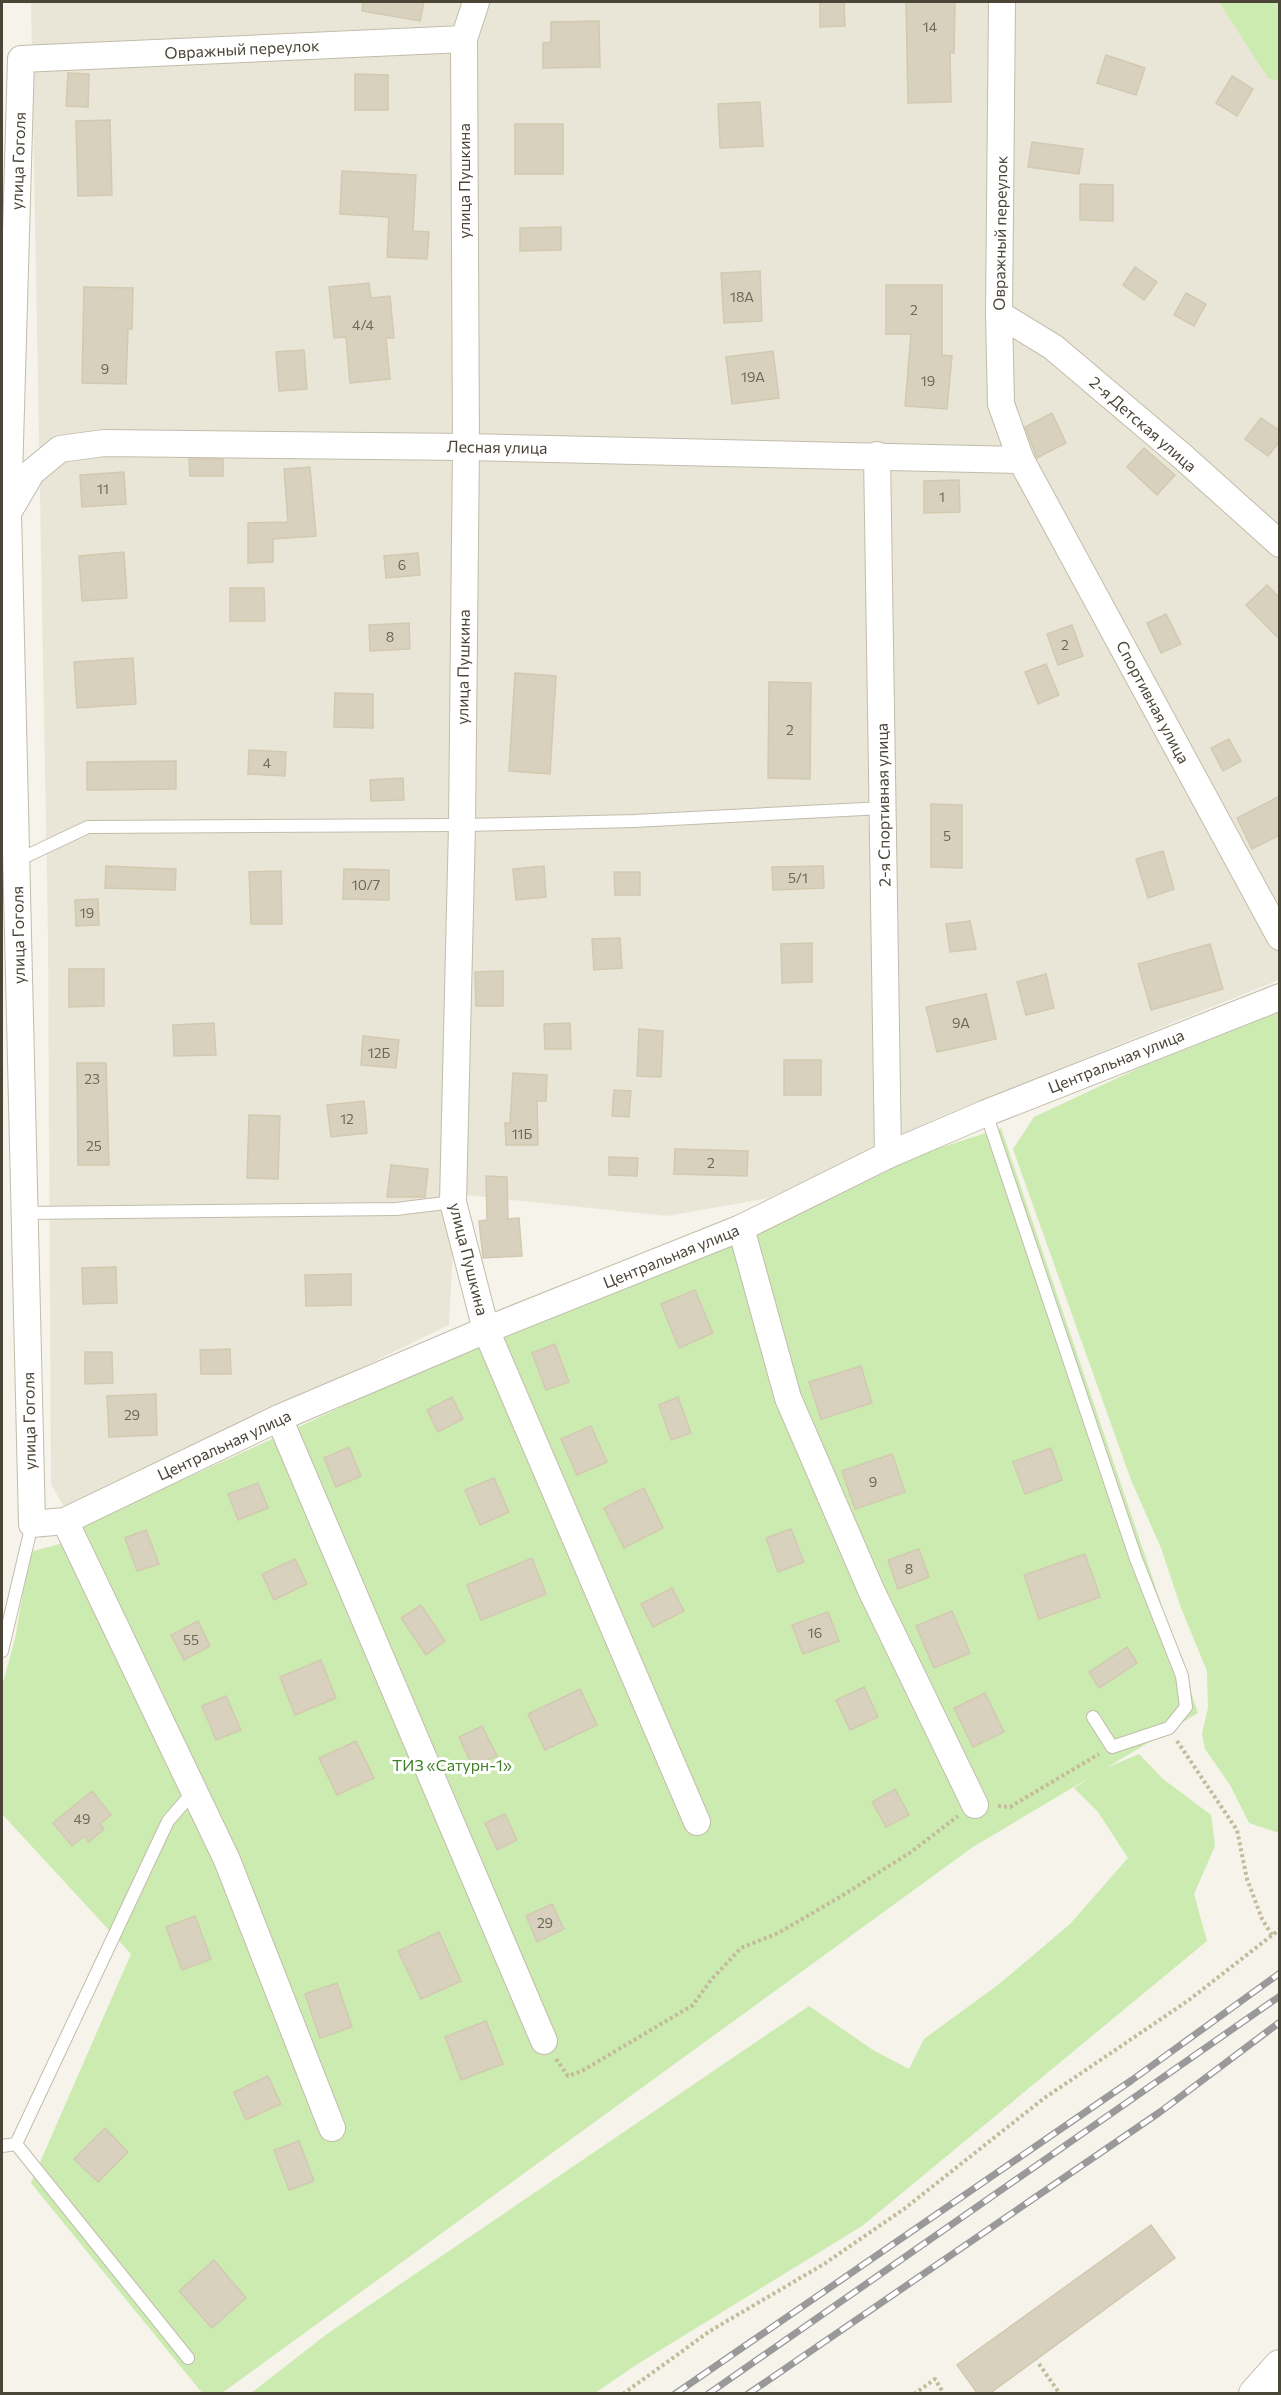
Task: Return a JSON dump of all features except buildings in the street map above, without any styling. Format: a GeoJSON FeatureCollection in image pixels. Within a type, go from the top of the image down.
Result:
{"type":"FeatureCollection","features":[{"type":"Feature","properties":{"kind":"street","name":"улица Пушкина"},"geometry":{"type":"LineString","coordinates":[[476,2],[464,39],[465,447],[462,825],[453,1202],[486,1330],[697,1822]]}},
{"type":"Feature","properties":{"kind":"street","name":"Овражный переулок"},"geometry":{"type":"LineString","coordinates":[[1002,2],[999,314],[1001,404],[1024,463]]}},
{"type":"Feature","properties":{"kind":"street","name":"Овражный переулок"},"geometry":{"type":"LineString","coordinates":[[21,59],[464,39]]}},
{"type":"Feature","properties":{"kind":"street","name":"улица Гоголя"},"geometry":{"type":"LineString","coordinates":[[21,59],[5,517],[32,1524]]}},
{"type":"Feature","properties":{"kind":"street","name":"2-я Детская улица"},"geometry":{"type":"LineString","coordinates":[[999,314],[1053,347],[1183,457],[1280,544]]}},
{"type":"Feature","properties":{"kind":"street","name":"Лесная улица"},"geometry":{"type":"LineString","coordinates":[[5,517],[32,472],[60,449],[104,443],[877,455],[1024,463]]}},
{"type":"Feature","properties":{"kind":"street","name":"2-я Спортивная улица"},"geometry":{"type":"LineString","coordinates":[[877,455],[888,1155]]}},
{"type":"Feature","properties":{"kind":"street","name":"Спортивная улица"},"geometry":{"type":"LineString","coordinates":[[1024,463],[1280,937]]}},
{"type":"Feature","properties":{"kind":"street","name":"Центральная улица"},"geometry":{"type":"LineString","coordinates":[[65,1521],[279,1418],[486,1330],[741,1228],[888,1155],[986,1113],[1280,997]]}},
{"type":"Feature","properties":{"kind":"street"},"geometry":{"type":"LineString","coordinates":[[741,1228],[788,1398],[871,1590],[975,1805]]}},
{"type":"Feature","properties":{"kind":"street"},"geometry":{"type":"LineString","coordinates":[[279,1418],[544,2041]]}},
{"type":"Feature","properties":{"kind":"street"},"geometry":{"type":"LineString","coordinates":[[32,1524],[65,1521],[227,1860],[332,2128]]}},
{"type":"Feature","properties":{"kind":"street"},"geometry":{"type":"LineString","coordinates":[[1255,2394],[1280,2366]]}},
{"type":"Feature","properties":{"kind":"lane"},"geometry":{"type":"LineString","coordinates":[[16,861],[88,827],[462,825],[634,821],[883,808]]}},
{"type":"Feature","properties":{"kind":"lane"},"geometry":{"type":"LineString","coordinates":[[986,1113],[1136,1559],[1182,1676],[1186,1707],[1169,1728],[1112,1747],[1094,1717]]}},
{"type":"Feature","properties":{"kind":"lane"},"geometry":{"type":"LineString","coordinates":[[24,1213],[396,1209],[453,1202]]}},
{"type":"Feature","properties":{"kind":"lane"},"geometry":{"type":"LineString","coordinates":[[2,1651],[32,1524]]}},
{"type":"Feature","properties":{"kind":"lane"},"geometry":{"type":"LineString","coordinates":[[16,2144],[168,1821],[194,1791]]}},
{"type":"Feature","properties":{"kind":"lane"},"geometry":{"type":"LineString","coordinates":[[2,2146],[16,2144]]}},
{"type":"Feature","properties":{"kind":"lane"},"geometry":{"type":"LineString","coordinates":[[16,2144],[188,2358]]}},
{"type":"Feature","properties":{"kind":"path"},"geometry":{"type":"LineString","coordinates":[[1169,1728],[1237,1830],[1247,1879],[1262,1919],[1272,1935]]}},
{"type":"Feature","properties":{"kind":"path"},"geometry":{"type":"LineString","coordinates":[[544,2041],[568,2076],[582,2071],[693,2005],[711,1980],[741,1948],[778,1933],[840,1897],[911,1852],[950,1821],[975,1805],[1010,1807],[1112,1747]]}},
{"type":"Feature","properties":{"kind":"path"},"geometry":{"type":"LineString","coordinates":[[623,2394],[710,2331],[824,2264],[904,2209],[1043,2099],[1189,2000],[1280,1929]]}},
{"type":"Feature","properties":{"kind":"path"},"geometry":{"type":"LineString","coordinates":[[1039,2364],[1060,2394]]}},
{"type":"Feature","properties":{"kind":"path"},"geometry":{"type":"LineString","coordinates":[[914,2394],[934,2379],[944,2394]]}},
{"type":"Feature","properties":{"kind":"shaded area"},"geometry":{"type":"Polygon","coordinates":[[[31,2],[1279,2],[1279,980],[939,1117],[769,1198],[667,1216],[456,1194],[449,1325],[66,1511],[51,1484],[48,936],[31,2]]]}},
{"type":"Feature","properties":{"kind":"green space"},"geometry":{"type":"Polygon","coordinates":[[[1219,2],[1279,2],[1279,81],[1268,78],[1219,2]]]}},
{"type":"Feature","properties":{"kind":"green space"},"geometry":{"type":"Polygon","coordinates":[[[1279,1012],[1279,1833],[1249,1823],[1230,1785],[1205,1749],[1202,1733],[1208,1708],[1207,1671],[1181,1608],[1161,1548],[1131,1480],[1013,1149],[1034,1117],[1139,1068],[1279,1012]]]}},
{"type":"Feature","properties":{"kind":"green space","name":"ТИЗ «Сатурн-1»"},"geometry":{"type":"Polygon","coordinates":[[[1001,1128],[1198,1713],[1106,1768],[1139,1754],[1163,1779],[1211,1815],[1215,1846],[1194,1894],[1207,1941],[862,2226],[636,2365],[595,2393],[251,2393],[327,2334],[809,2006],[873,2050],[909,2069],[924,2039],[999,1984],[1070,1924],[1128,1858],[1098,1812],[1074,1788],[1092,1776],[973,1847],[222,2393],[203,2394],[31,2183],[131,1954],[2,1814],[2,1686],[15,1639],[30,1552],[63,1543],[93,1521],[468,1349],[921,1154],[1001,1128]]]}},
{"type":"Feature","properties":{"kind":"railway"},"geometry":{"type":"LineString","coordinates":[[675,2394],[1132,2080],[1280,1973]]}},
{"type":"Feature","properties":{"kind":"railway"},"geometry":{"type":"LineString","coordinates":[[708,2394],[1280,1996]]}},
{"type":"Feature","properties":{"kind":"railway"},"geometry":{"type":"LineString","coordinates":[[748,2394],[1160,2112],[1280,2022]]}}]}
